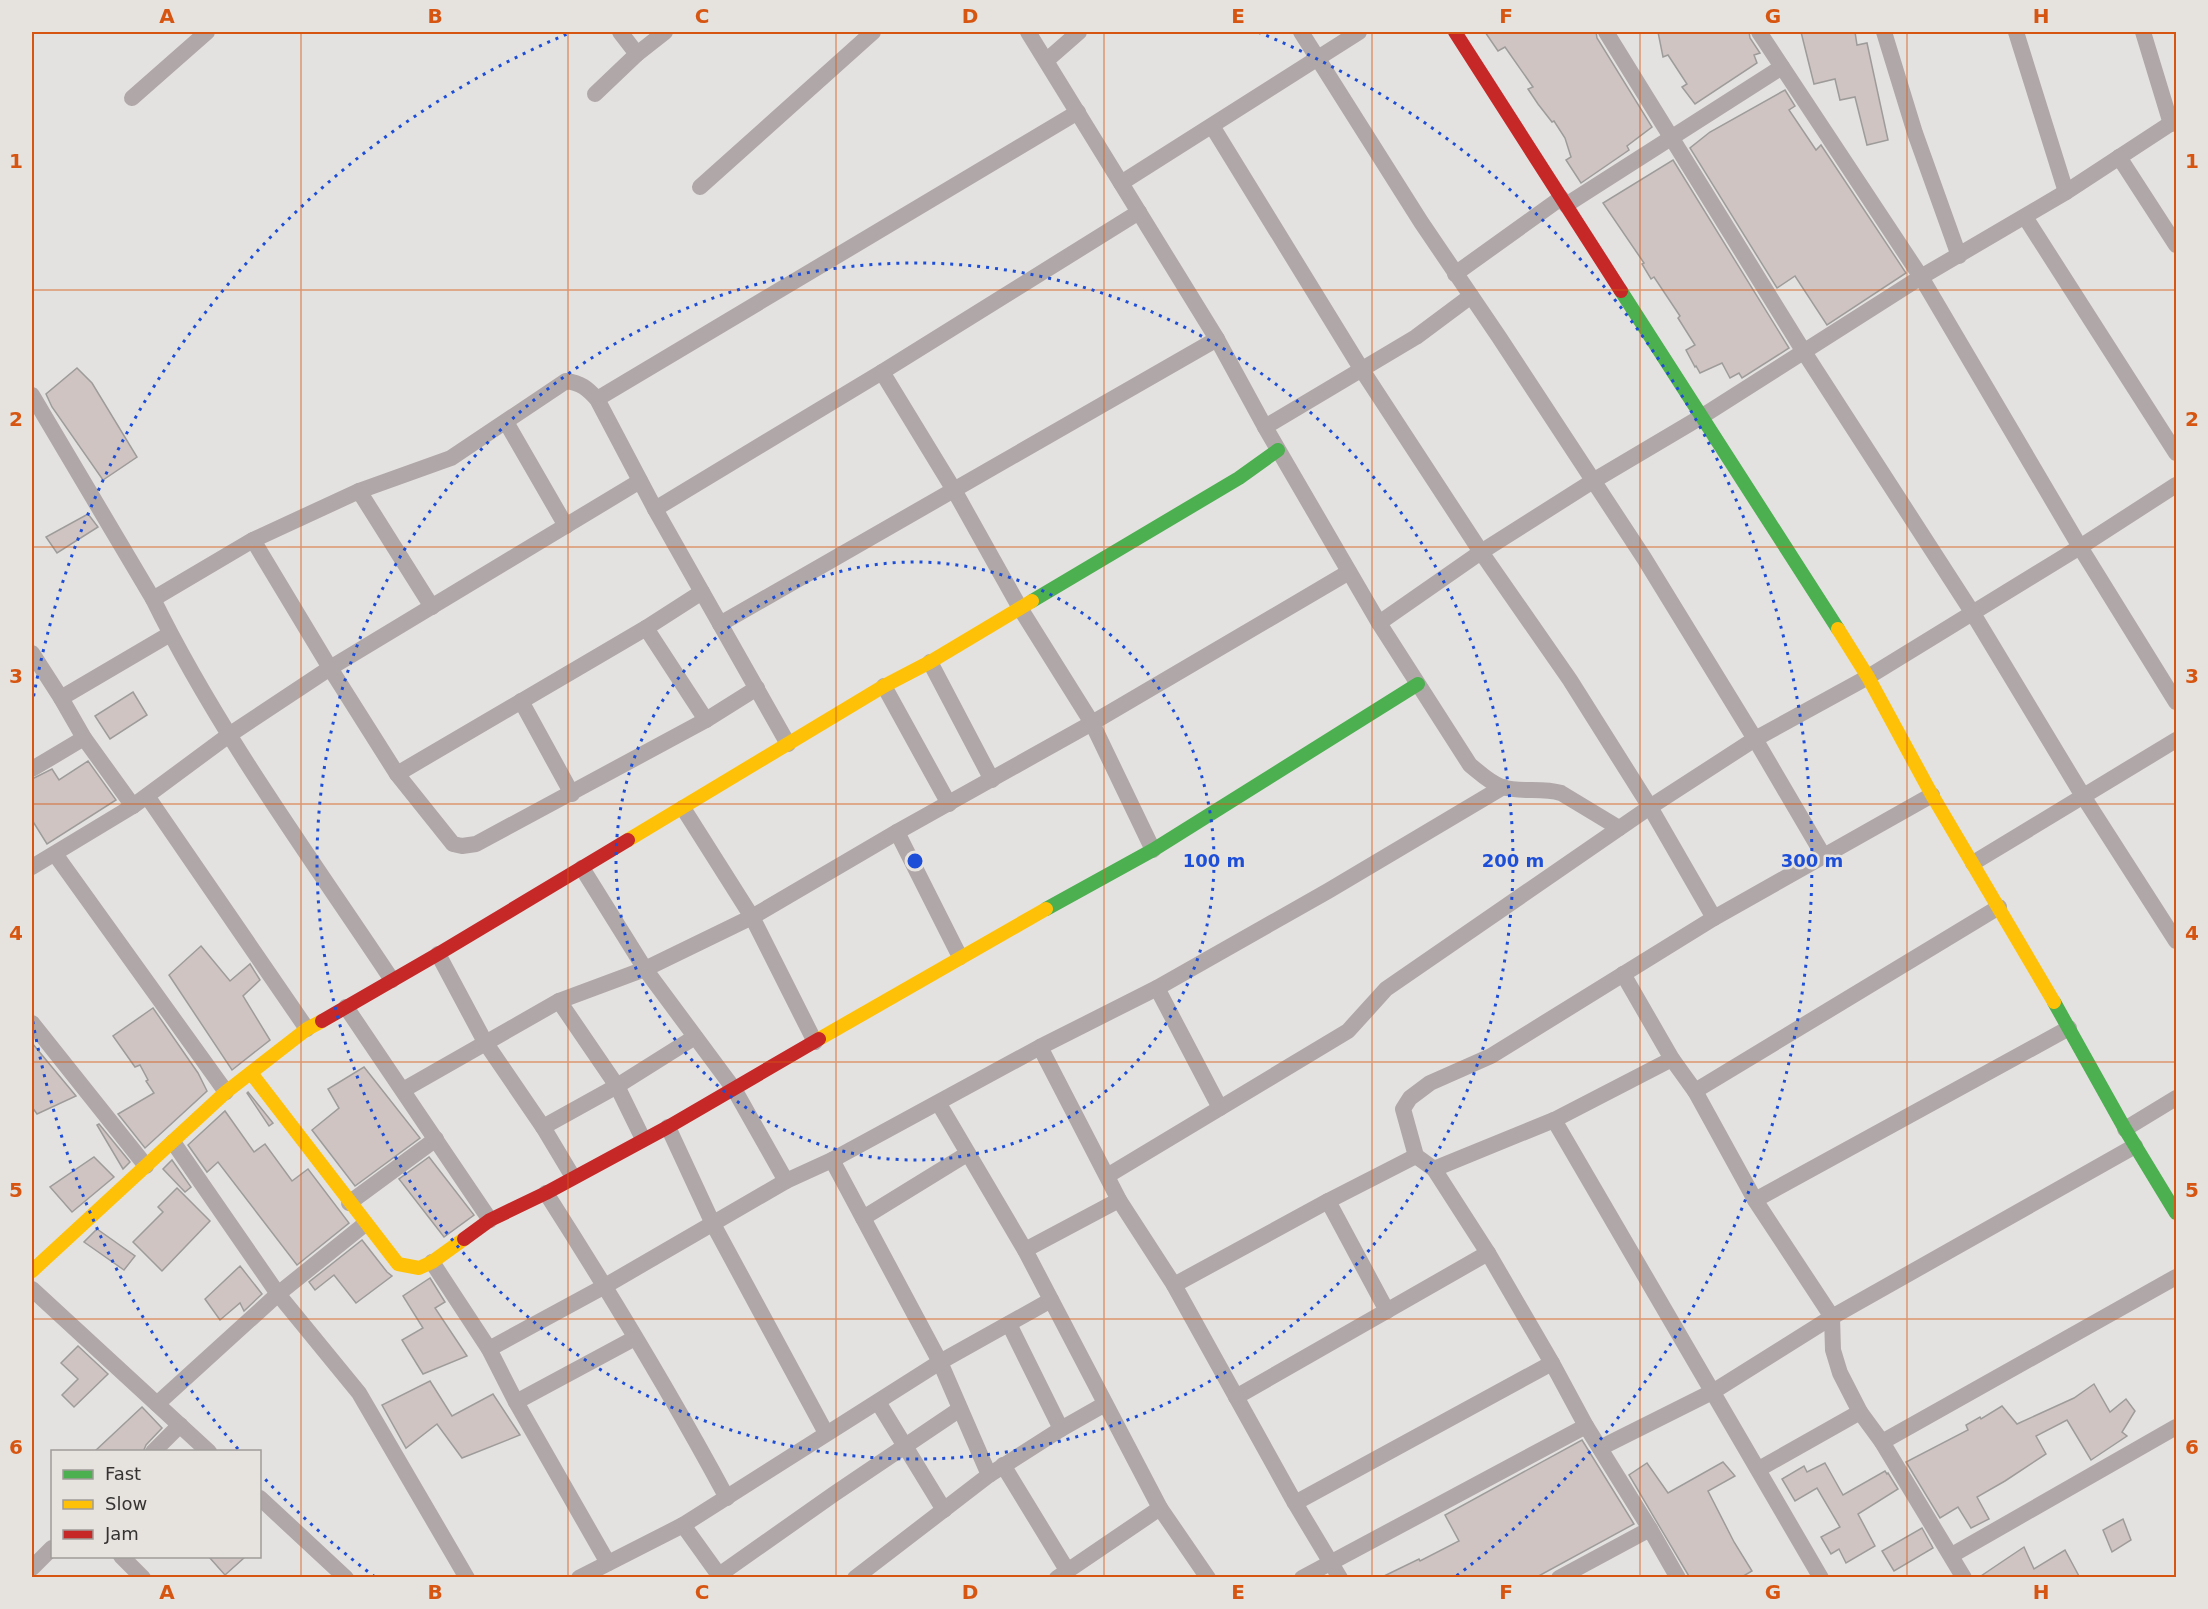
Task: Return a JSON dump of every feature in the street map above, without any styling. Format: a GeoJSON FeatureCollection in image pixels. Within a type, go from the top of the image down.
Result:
{"type":"FeatureCollection","features":[{"type":"Feature","properties":{"kind":"street"},"geometry":{"type":"LineString","coordinates":[[132,98],[207,32]]}},
{"type":"Feature","properties":{"kind":"street"},"geometry":{"type":"LineString","coordinates":[[620,32],[637,54]]}},
{"type":"Feature","properties":{"kind":"street"},"geometry":{"type":"LineString","coordinates":[[595,94],[637,54],[665,32]]}},
{"type":"Feature","properties":{"kind":"street"},"geometry":{"type":"LineString","coordinates":[[700,188],[873,32]]}},
{"type":"Feature","properties":{"kind":"street"},"geometry":{"type":"LineString","coordinates":[[1028,32],[1217,339],[1278,450],[1379,623],[1470,765],[1486,778],[1503,787],[1550,789],[1561,793],[1619,828]]}},
{"type":"Feature","properties":{"kind":"street"},"geometry":{"type":"LineString","coordinates":[[1047,60],[1079,32]]}},
{"type":"Feature","properties":{"kind":"street"},"geometry":{"type":"LineString","coordinates":[[1301,32],[1320,58],[1421,222],[1644,558],[1823,855]]}},
{"type":"Feature","properties":{"kind":"street"},"geometry":{"type":"LineString","coordinates":[[1121,183],[1359,32]]}},
{"type":"Feature","properties":{"kind":"street"},"geometry":{"type":"LineString","coordinates":[[1455,32],[1868,677],[1932,795],[2176,1213]]}},
{"type":"Feature","properties":{"kind":"street"},"geometry":{"type":"LineString","coordinates":[[1606,32],[1803,352],[1972,612],[2083,796],[2176,941]]}},
{"type":"Feature","properties":{"kind":"street"},"geometry":{"type":"LineString","coordinates":[[1759,32],[1921,277],[2080,547],[2176,702]]}},
{"type":"Feature","properties":{"kind":"street"},"geometry":{"type":"LineString","coordinates":[[1884,32],[1959,256]]}},
{"type":"Feature","properties":{"kind":"street"},"geometry":{"type":"LineString","coordinates":[[2016,32],[2066,192]]}},
{"type":"Feature","properties":{"kind":"street"},"geometry":{"type":"LineString","coordinates":[[1379,623],[1481,552],[1593,481],[1701,417],[1921,277],[2066,192],[2174,122],[2144,32]]}},
{"type":"Feature","properties":{"kind":"street"},"geometry":{"type":"LineString","coordinates":[[1455,274],[1564,202],[1782,67]]}},
{"type":"Feature","properties":{"kind":"street"},"geometry":{"type":"LineString","coordinates":[[597,399],[1078,112]]}},
{"type":"Feature","properties":{"kind":"street"},"geometry":{"type":"LineString","coordinates":[[1212,126],[1362,370],[1481,552],[1570,680],[1650,807],[1714,918]]}},
{"type":"Feature","properties":{"kind":"street"},"geometry":{"type":"LineString","coordinates":[[2120,157],[2176,245]]}},
{"type":"Feature","properties":{"kind":"street"},"geometry":{"type":"LineString","coordinates":[[655,509],[882,372],[1139,212]]}},
{"type":"Feature","properties":{"kind":"street"},"geometry":{"type":"LineString","coordinates":[[2025,217],[2176,453]]}},
{"type":"Feature","properties":{"kind":"street"},"geometry":{"type":"LineString","coordinates":[[1265,427],[1416,337],[1471,296]]}},
{"type":"Feature","properties":{"kind":"street"},"geometry":{"type":"LineString","coordinates":[[720,624],[1217,339]]}},
{"type":"Feature","properties":{"kind":"street"},"geometry":{"type":"LineString","coordinates":[[882,372],[954,490],[1020,608],[1092,723],[1153,850]]}},
{"type":"Feature","properties":{"kind":"street"},"geometry":{"type":"LineString","coordinates":[[153,599],[253,540],[358,491],[451,458],[566,381],[585,386],[597,399],[655,509],[788,744]]}},
{"type":"Feature","properties":{"kind":"street"},"geometry":{"type":"LineString","coordinates":[[32,395],[153,599],[170,634],[229,735],[392,980]]}},
{"type":"Feature","properties":{"kind":"street"},"geometry":{"type":"LineString","coordinates":[[506,422],[566,526]]}},
{"type":"Feature","properties":{"kind":"street"},"geometry":{"type":"LineString","coordinates":[[32,1271],[226,1092],[306,1029],[438,954],[884,686],[930,662],[1239,478],[1278,450]]}},
{"type":"Feature","properties":{"kind":"street"},"geometry":{"type":"LineString","coordinates":[[32,867],[140,801],[229,735],[330,668],[640,481]]}},
{"type":"Feature","properties":{"kind":"street"},"geometry":{"type":"LineString","coordinates":[[1107,1176],[1348,1032],[1386,989],[1619,828],[1755,739],[1868,677],[2080,547],[2176,485]]}},
{"type":"Feature","properties":{"kind":"street"},"geometry":{"type":"LineString","coordinates":[[358,491],[432,607]]}},
{"type":"Feature","properties":{"kind":"street"},"geometry":{"type":"LineString","coordinates":[[253,540],[397,774],[453,844],[462,846],[476,844],[706,720],[756,688]]}},
{"type":"Feature","properties":{"kind":"street"},"geometry":{"type":"LineString","coordinates":[[403,1090],[559,1001],[645,969],[752,917],[897,832],[1092,723],[1349,572]]}},
{"type":"Feature","properties":{"kind":"street"},"geometry":{"type":"LineString","coordinates":[[397,774],[646,628],[702,592]]}},
{"type":"Feature","properties":{"kind":"street"},"geometry":{"type":"LineString","coordinates":[[646,628],[706,720]]}},
{"type":"Feature","properties":{"kind":"street"},"geometry":{"type":"LineString","coordinates":[[61,698],[170,634]]}},
{"type":"Feature","properties":{"kind":"street"},"geometry":{"type":"LineString","coordinates":[[32,653],[84,738],[140,801],[306,1029]]}},
{"type":"Feature","properties":{"kind":"street"},"geometry":{"type":"LineString","coordinates":[[930,662],[992,780]]}},
{"type":"Feature","properties":{"kind":"street"},"geometry":{"type":"LineString","coordinates":[[252,1073],[365,1224],[398,1264],[419,1268],[432,1262],[490,1220],[546,1193],[668,1127],[960,957],[1153,850],[1418,684]]}},
{"type":"Feature","properties":{"kind":"street"},"geometry":{"type":"LineString","coordinates":[[884,686],[949,804]]}},
{"type":"Feature","properties":{"kind":"street"},"geometry":{"type":"LineString","coordinates":[[521,701],[572,794]]}},
{"type":"Feature","properties":{"kind":"street"},"geometry":{"type":"LineString","coordinates":[[32,769],[84,738]]}},
{"type":"Feature","properties":{"kind":"street"},"geometry":{"type":"LineString","coordinates":[[1973,863],[2176,740]]}},
{"type":"Feature","properties":{"kind":"street"},"geometry":{"type":"LineString","coordinates":[[489,1349],[605,1286],[786,1181],[832,1160],[1041,1047],[1157,988],[1328,891],[1503,787]]}},
{"type":"Feature","properties":{"kind":"street"},"geometry":{"type":"LineString","coordinates":[[1678,1578],[1586,1426],[1552,1362],[1488,1253],[1434,1168],[1416,1156],[1403,1109],[1410,1098],[1430,1083],[1491,1056],[1714,918],[1932,795]]}},
{"type":"Feature","properties":{"kind":"street"},"geometry":{"type":"LineString","coordinates":[[683,808],[752,917],[815,1042]]}},
{"type":"Feature","properties":{"kind":"street"},"geometry":{"type":"LineString","coordinates":[[897,832],[960,957]]}},
{"type":"Feature","properties":{"kind":"street"},"geometry":{"type":"LineString","coordinates":[[55,854],[226,1092]]}},
{"type":"Feature","properties":{"kind":"street"},"geometry":{"type":"LineString","coordinates":[[582,867],[645,969],[734,1089],[786,1181]]}},
{"type":"Feature","properties":{"kind":"street"},"geometry":{"type":"LineString","coordinates":[[1695,1091],[1999,908]]}},
{"type":"Feature","properties":{"kind":"street"},"geometry":{"type":"LineString","coordinates":[[438,954],[484,1042],[543,1127],[573,1177]]}},
{"type":"Feature","properties":{"kind":"street"},"geometry":{"type":"LineString","coordinates":[[1623,974],[1672,1059],[1695,1091],[1755,1200],[1832,1317],[1833,1350],[1840,1373],[1860,1412],[1882,1442],[1964,1578]]}},
{"type":"Feature","properties":{"kind":"street"},"geometry":{"type":"LineString","coordinates":[[1157,988],[1220,1108]]}},
{"type":"Feature","properties":{"kind":"street"},"geometry":{"type":"LineString","coordinates":[[559,1001],[617,1086],[643,1139]]}},
{"type":"Feature","properties":{"kind":"street"},"geometry":{"type":"LineString","coordinates":[[346,1007],[490,1220]]}},
{"type":"Feature","properties":{"kind":"street"},"geometry":{"type":"LineString","coordinates":[[32,1023],[146,1166]]}},
{"type":"Feature","properties":{"kind":"street"},"geometry":{"type":"LineString","coordinates":[[1755,1200],[2069,1028]]}},
{"type":"Feature","properties":{"kind":"street"},"geometry":{"type":"LineString","coordinates":[[543,1127],[617,1086],[695,1037]]}},
{"type":"Feature","properties":{"kind":"street"},"geometry":{"type":"LineString","coordinates":[[1041,1047],[1119,1200],[1174,1285],[1295,1503],[1340,1578]]}},
{"type":"Feature","properties":{"kind":"street"},"geometry":{"type":"LineString","coordinates":[[1434,1168],[1554,1120],[1672,1059]]}},
{"type":"Feature","properties":{"kind":"street"},"geometry":{"type":"LineString","coordinates":[[2125,1129],[2176,1098]]}},
{"type":"Feature","properties":{"kind":"street"},"geometry":{"type":"LineString","coordinates":[[939,1104],[1025,1250],[1161,1508],[1208,1578]]}},
{"type":"Feature","properties":{"kind":"street"},"geometry":{"type":"LineString","coordinates":[[1554,1120],[1821,1578]]}},
{"type":"Feature","properties":{"kind":"street"},"geometry":{"type":"LineString","coordinates":[[668,1127],[713,1224],[826,1433]]}},
{"type":"Feature","properties":{"kind":"street"},"geometry":{"type":"LineString","coordinates":[[349,1203],[436,1139]]}},
{"type":"Feature","properties":{"kind":"street"},"geometry":{"type":"LineString","coordinates":[[173,1142],[279,1294],[359,1393],[467,1578]]}},
{"type":"Feature","properties":{"kind":"street"},"geometry":{"type":"LineString","coordinates":[[1600,1448],[1714,1391],[1832,1317],[2135,1146]]}},
{"type":"Feature","properties":{"kind":"street"},"geometry":{"type":"LineString","coordinates":[[862,1218],[967,1154]]}},
{"type":"Feature","properties":{"kind":"street"},"geometry":{"type":"LineString","coordinates":[[1174,1285],[1416,1156]]}},
{"type":"Feature","properties":{"kind":"street"},"geometry":{"type":"LineString","coordinates":[[832,1160],[940,1362],[960,1409],[1062,1574],[1161,1508]]}},
{"type":"Feature","properties":{"kind":"street"},"geometry":{"type":"LineString","coordinates":[[546,1193],[605,1286],[695,1438],[727,1498]]}},
{"type":"Feature","properties":{"kind":"street"},"geometry":{"type":"LineString","coordinates":[[1025,1250],[1119,1200]]}},
{"type":"Feature","properties":{"kind":"street"},"geometry":{"type":"LineString","coordinates":[[1328,1201],[1387,1311]]}},
{"type":"Feature","properties":{"kind":"street"},"geometry":{"type":"LineString","coordinates":[[157,1404],[279,1294],[365,1224]]}},
{"type":"Feature","properties":{"kind":"street"},"geometry":{"type":"LineString","coordinates":[[1236,1397],[1488,1253]]}},
{"type":"Feature","properties":{"kind":"street"},"geometry":{"type":"LineString","coordinates":[[432,1262],[489,1349],[516,1402],[608,1563]]}},
{"type":"Feature","properties":{"kind":"street"},"geometry":{"type":"LineString","coordinates":[[1882,1442],[2176,1277]]}},
{"type":"Feature","properties":{"kind":"street"},"geometry":{"type":"LineString","coordinates":[[32,1289],[206,1450]]}},
{"type":"Feature","properties":{"kind":"street"},"geometry":{"type":"LineString","coordinates":[[579,1578],[683,1525],[940,1362],[1052,1300]]}},
{"type":"Feature","properties":{"kind":"street"},"geometry":{"type":"LineString","coordinates":[[1009,1324],[1061,1429]]}},
{"type":"Feature","properties":{"kind":"street"},"geometry":{"type":"LineString","coordinates":[[516,1402],[635,1338]]}},
{"type":"Feature","properties":{"kind":"street"},"geometry":{"type":"LineString","coordinates":[[1295,1503],[1552,1362]]}},
{"type":"Feature","properties":{"kind":"street"},"geometry":{"type":"LineString","coordinates":[[878,1402],[944,1510]]}},
{"type":"Feature","properties":{"kind":"street"},"geometry":{"type":"LineString","coordinates":[[855,1578],[996,1470],[1105,1404]]}},
{"type":"Feature","properties":{"kind":"street"},"geometry":{"type":"LineString","coordinates":[[683,1525],[720,1576],[960,1409]]}},
{"type":"Feature","properties":{"kind":"street"},"geometry":{"type":"LineString","coordinates":[[1759,1469],[1860,1412]]}},
{"type":"Feature","properties":{"kind":"street"},"geometry":{"type":"LineString","coordinates":[[155,1450],[180,1425]]}},
{"type":"Feature","properties":{"kind":"street"},"geometry":{"type":"LineString","coordinates":[[1302,1578],[1586,1426]]}},
{"type":"Feature","properties":{"kind":"street"},"geometry":{"type":"LineString","coordinates":[[1952,1555],[2176,1427]]}},
{"type":"Feature","properties":{"kind":"street"},"geometry":{"type":"LineString","coordinates":[[261,1499],[346,1578]]}},
{"type":"Feature","properties":{"kind":"street"},"geometry":{"type":"LineString","coordinates":[[1559,1578],[1650,1529]]}},
{"type":"Feature","properties":{"kind":"street"},"geometry":{"type":"LineString","coordinates":[[32,1568],[51,1549]]}},
{"type":"Feature","properties":{"kind":"street"},"geometry":{"type":"LineString","coordinates":[[122,1558],[142,1578]]}},
{"type":"Feature","properties":{"kind":"building"},"geometry":{"type":"Polygon","coordinates":[[[1485,32],[1596,32],[1597,38],[1652,127],[1627,146],[1629,150],[1581,183],[1566,160],[1571,157],[1565,138],[1528,89],[1533,87],[1505,47],[1498,51],[1485,32]]]}},
{"type":"Feature","properties":{"kind":"building"},"geometry":{"type":"Polygon","coordinates":[[[1658,32],[1749,32],[1750,38],[1760,53],[1754,55],[1757,63],[1695,104],[1682,87],[1687,84],[1668,55],[1663,57],[1658,32]]]}},
{"type":"Feature","properties":{"kind":"building"},"geometry":{"type":"Polygon","coordinates":[[[1801,32],[1855,32],[1857,45],[1867,43],[1888,140],[1867,145],[1855,97],[1840,100],[1835,79],[1814,84],[1801,32]]]}},
{"type":"Feature","properties":{"kind":"building"},"geometry":{"type":"Polygon","coordinates":[[[1785,90],[1795,106],[1789,110],[1816,150],[1821,145],[1906,273],[1827,325],[1795,276],[1777,288],[1690,148],[1710,132],[1785,90]]]}},
{"type":"Feature","properties":{"kind":"building"},"geometry":{"type":"Polygon","coordinates":[[[1673,160],[1789,348],[1742,378],[1739,373],[1730,378],[1722,363],[1700,373],[1695,367],[1686,350],[1695,345],[1678,318],[1680,316],[1654,277],[1651,279],[1642,264],[1644,263],[1603,203],[1673,160]]]}},
{"type":"Feature","properties":{"kind":"building"},"geometry":{"type":"Polygon","coordinates":[[[77,368],[92,383],[137,457],[103,480],[52,407],[46,394],[77,368]]]}},
{"type":"Feature","properties":{"kind":"building"},"geometry":{"type":"Polygon","coordinates":[[[88,514],[98,527],[57,553],[46,537],[88,514]]]}},
{"type":"Feature","properties":{"kind":"building"},"geometry":{"type":"Polygon","coordinates":[[[133,692],[147,715],[110,739],[95,716],[133,692]]]}},
{"type":"Feature","properties":{"kind":"building"},"geometry":{"type":"Polygon","coordinates":[[[88,761],[116,800],[47,844],[32,820],[32,779],[52,769],[59,780],[88,761]]]}},
{"type":"Feature","properties":{"kind":"building"},"geometry":{"type":"Polygon","coordinates":[[[201,946],[230,981],[250,964],[260,980],[243,996],[270,1040],[232,1070],[169,975],[201,946]]]}},
{"type":"Feature","properties":{"kind":"building"},"geometry":{"type":"Polygon","coordinates":[[[153,1008],[198,1073],[207,1091],[145,1148],[118,1114],[154,1093],[140,1065],[135,1067],[113,1036],[153,1008]]]}},
{"type":"Feature","properties":{"kind":"building"},"geometry":{"type":"Polygon","coordinates":[[[32,1043],[76,1096],[37,1114],[32,1107],[32,1043]]]}},
{"type":"Feature","properties":{"kind":"building"},"geometry":{"type":"Polygon","coordinates":[[[364,1067],[420,1138],[355,1186],[312,1130],[339,1108],[328,1089],[364,1067]]]}},
{"type":"Feature","properties":{"kind":"building"},"geometry":{"type":"Polygon","coordinates":[[[247,1093],[273,1123],[269,1126],[247,1093]]]}},
{"type":"Feature","properties":{"kind":"building"},"geometry":{"type":"Polygon","coordinates":[[[225,1111],[254,1152],[265,1144],[292,1181],[308,1169],[349,1223],[297,1265],[218,1162],[207,1172],[188,1145],[225,1111]]]}},
{"type":"Feature","properties":{"kind":"building"},"geometry":{"type":"Polygon","coordinates":[[[99,1124],[130,1162],[123,1169],[97,1125],[99,1124]]]}},
{"type":"Feature","properties":{"kind":"building"},"geometry":{"type":"Polygon","coordinates":[[[94,1157],[114,1177],[72,1212],[50,1187],[94,1157]]]}},
{"type":"Feature","properties":{"kind":"building"},"geometry":{"type":"Polygon","coordinates":[[[429,1157],[474,1215],[444,1237],[399,1179],[429,1157]]]}},
{"type":"Feature","properties":{"kind":"building"},"geometry":{"type":"Polygon","coordinates":[[[172,1160],[191,1187],[185,1192],[163,1169],[172,1160]]]}},
{"type":"Feature","properties":{"kind":"building"},"geometry":{"type":"Polygon","coordinates":[[[177,1188],[210,1221],[162,1271],[133,1242],[163,1212],[158,1207],[177,1188]]]}},
{"type":"Feature","properties":{"kind":"building"},"geometry":{"type":"Polygon","coordinates":[[[97,1229],[135,1256],[124,1270],[84,1242],[97,1229]]]}},
{"type":"Feature","properties":{"kind":"building"},"geometry":{"type":"Polygon","coordinates":[[[362,1240],[392,1276],[356,1303],[334,1275],[315,1290],[309,1282],[362,1240]]]}},
{"type":"Feature","properties":{"kind":"building"},"geometry":{"type":"Polygon","coordinates":[[[240,1266],[262,1294],[244,1311],[240,1303],[220,1320],[205,1299],[240,1266]]]}},
{"type":"Feature","properties":{"kind":"building"},"geometry":{"type":"Polygon","coordinates":[[[430,1278],[445,1302],[435,1308],[467,1356],[423,1374],[402,1340],[423,1328],[403,1296],[430,1278]]]}},
{"type":"Feature","properties":{"kind":"building"},"geometry":{"type":"Polygon","coordinates":[[[78,1346],[108,1374],[74,1407],[62,1395],[78,1379],[61,1363],[78,1346]]]}},
{"type":"Feature","properties":{"kind":"building"},"geometry":{"type":"Polygon","coordinates":[[[430,1381],[452,1416],[493,1394],[520,1435],[462,1458],[437,1424],[406,1448],[382,1405],[430,1381]]]}},
{"type":"Feature","properties":{"kind":"building"},"geometry":{"type":"Polygon","coordinates":[[[2094,1384],[2110,1412],[2126,1399],[2135,1411],[2122,1432],[2127,1436],[2091,1460],[2067,1420],[2036,1436],[2046,1454],[1977,1497],[1989,1519],[1971,1528],[1958,1507],[1940,1518],[1906,1462],[1968,1430],[1966,1425],[2002,1406],[2017,1424],[2074,1398],[2094,1384]]]}},
{"type":"Feature","properties":{"kind":"building"},"geometry":{"type":"Polygon","coordinates":[[[142,1407],[162,1428],[144,1450],[96,1450],[142,1407]]]}},
{"type":"Feature","properties":{"kind":"building"},"geometry":{"type":"Polygon","coordinates":[[[1582,1440],[1634,1524],[1535,1578],[1380,1578],[1459,1541],[1445,1515],[1582,1440]]]}},
{"type":"Feature","properties":{"kind":"building"},"geometry":{"type":"Polygon","coordinates":[[[1723,1462],[1735,1476],[1708,1491],[1752,1571],[1740,1578],[1690,1578],[1629,1475],[1647,1463],[1668,1493],[1723,1462]]]}},
{"type":"Feature","properties":{"kind":"building"},"geometry":{"type":"Polygon","coordinates":[[[1825,1463],[1843,1495],[1885,1471],[1898,1489],[1858,1514],[1875,1546],[1846,1563],[1839,1549],[1831,1554],[1821,1537],[1840,1527],[1817,1488],[1795,1501],[1782,1479],[1804,1466],[1807,1472],[1825,1463]]]}},
{"type":"Feature","properties":{"kind":"building"},"geometry":{"type":"Polygon","coordinates":[[[2123,1519],[2131,1540],[2112,1552],[2103,1530],[2123,1519]]]}},
{"type":"Feature","properties":{"kind":"building"},"geometry":{"type":"Polygon","coordinates":[[[1922,1528],[1933,1548],[1894,1571],[1882,1551],[1922,1528]]]}},
{"type":"Feature","properties":{"kind":"building"},"geometry":{"type":"Polygon","coordinates":[[[2024,1547],[2034,1569],[2065,1550],[2080,1578],[1978,1578],[2024,1547]]]}},
{"type":"Feature","properties":{"kind":"building"},"geometry":{"type":"Polygon","coordinates":[[[210,1558],[244,1558],[225,1575],[210,1558]]]}},
{"type":"Feature","properties":{"kind":"traffic: fast"},"geometry":{"type":"LineString","coordinates":[[1621,291],[1838,629]]}},
{"type":"Feature","properties":{"kind":"traffic: fast"},"geometry":{"type":"LineString","coordinates":[[1032,601],[1239,478],[1278,450]]}},
{"type":"Feature","properties":{"kind":"traffic: fast"},"geometry":{"type":"LineString","coordinates":[[1046,909],[1153,850],[1418,684]]}},
{"type":"Feature","properties":{"kind":"traffic: fast"},"geometry":{"type":"LineString","coordinates":[[2054,1002],[2125,1129],[2176,1213]]}},
{"type":"Feature","properties":{"kind":"traffic: slow"},"geometry":{"type":"LineString","coordinates":[[628,840],[884,686],[930,662],[1032,601]]}},
{"type":"Feature","properties":{"kind":"traffic: slow"},"geometry":{"type":"LineString","coordinates":[[1838,629],[1868,677],[1932,795],[2054,1002]]}},
{"type":"Feature","properties":{"kind":"traffic: slow"},"geometry":{"type":"LineString","coordinates":[[819,1039],[1046,909]]}},
{"type":"Feature","properties":{"kind":"traffic: slow"},"geometry":{"type":"LineString","coordinates":[[32,1271],[226,1092],[307,1029],[322,1021]]}},
{"type":"Feature","properties":{"kind":"traffic: slow"},"geometry":{"type":"LineString","coordinates":[[251,1073],[398,1264],[419,1268],[432,1262],[464,1239]]}},
{"type":"Feature","properties":{"kind":"traffic: jam"},"geometry":{"type":"LineString","coordinates":[[1455,32],[1621,291]]}},
{"type":"Feature","properties":{"kind":"traffic: jam"},"geometry":{"type":"LineString","coordinates":[[322,1021],[628,840]]}},
{"type":"Feature","properties":{"kind":"traffic: jam"},"geometry":{"type":"LineString","coordinates":[[464,1239],[490,1220],[546,1193],[668,1127],[819,1039]]}}]}
